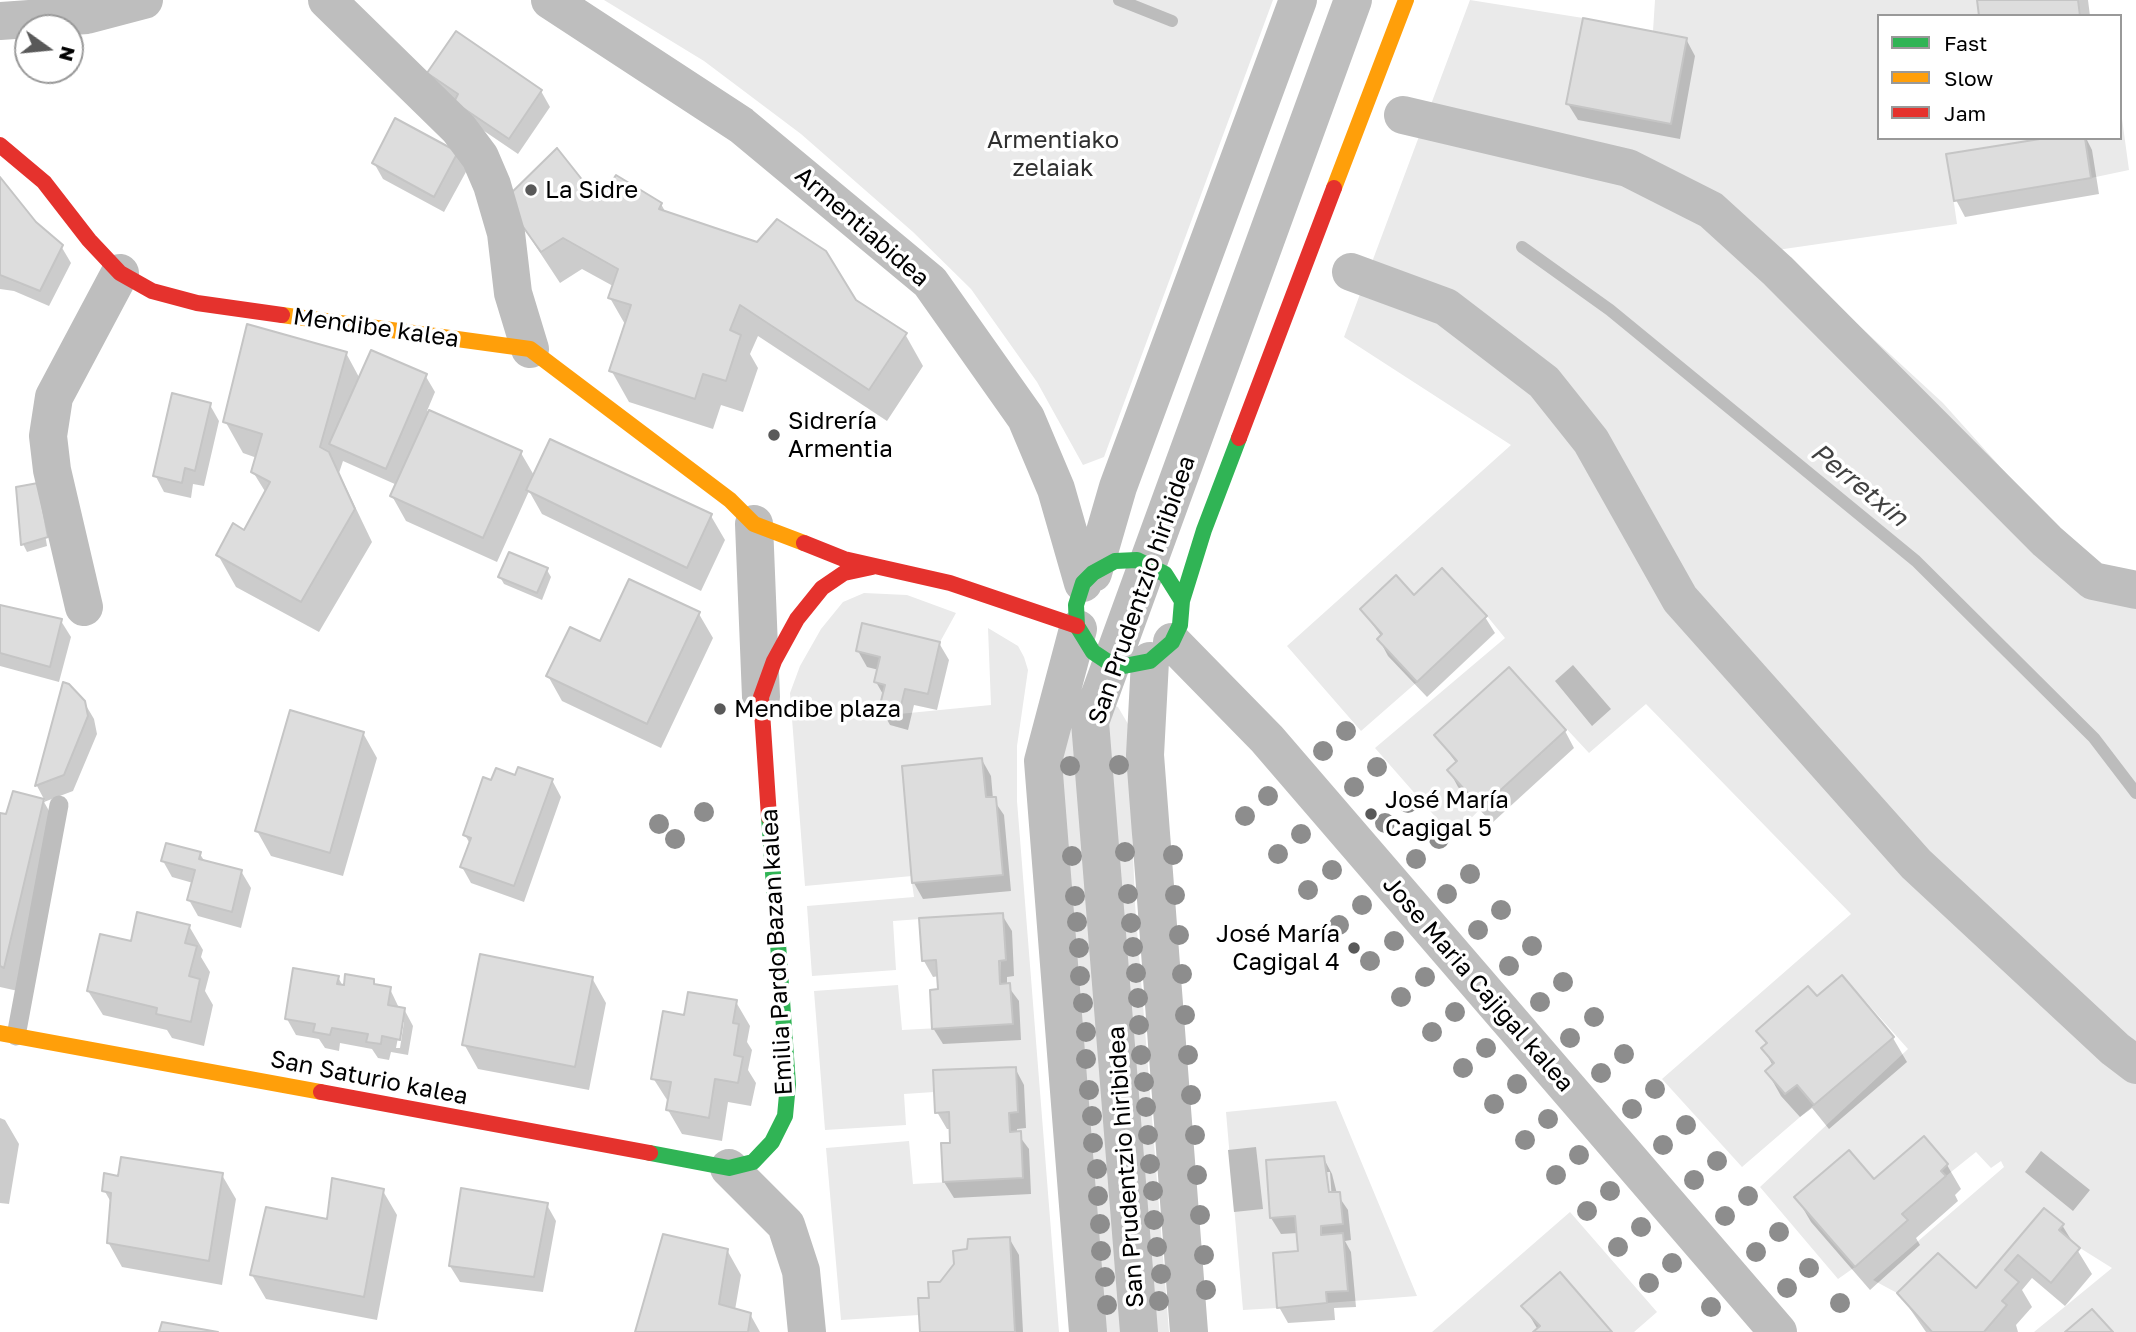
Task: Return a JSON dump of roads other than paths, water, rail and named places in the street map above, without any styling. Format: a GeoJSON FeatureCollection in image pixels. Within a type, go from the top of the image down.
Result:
{"type":"FeatureCollection","features":[{"type":"Feature","properties":{"kind":"street"},"geometry":{"type":"LineString","coordinates":[[0,21],[87,15],[144,0]]}},
{"type":"Feature","properties":{"kind":"street"},"geometry":{"type":"LineString","coordinates":[[327,0],[459,129],[480,157],[492,185],[506,233],[513,293],[530,349]]}},
{"type":"Feature","properties":{"kind":"street","name":"Armentiabidea"},"geometry":{"type":"LineString","coordinates":[[550,0],[741,125],[930,282],[1026,418],[1056,489],[1088,578]]}},
{"type":"Feature","properties":{"kind":"street"},"geometry":{"type":"LineString","coordinates":[[1161,652],[1124,666],[1093,653],[1077,627],[1076,605],[1298,0]]}},
{"type":"Feature","properties":{"kind":"street","name":"San Prudentzio hiribidea"},"geometry":{"type":"LineString","coordinates":[[1139,1332],[1090,722],[1353,0]]}},
{"type":"Feature","properties":{"kind":"street","name":"San Prudentzio hiribidea"},"geometry":{"type":"LineString","coordinates":[[1189,1332],[1145,755],[1161,652],[1180,625],[1182,601],[1204,530],[1406,0]]}},
{"type":"Feature","properties":{"kind":"street"},"geometry":{"type":"LineString","coordinates":[[1403,115],[1628,168],[1711,209],[1778,271],[2047,541],[2093,581],[2136,590]]}},
{"type":"Feature","properties":{"kind":"street","name":"Mendibe kalea"},"geometry":{"type":"LineString","coordinates":[[0,145],[44,182],[89,240],[120,273],[152,291],[197,303],[530,349],[730,500],[754,524],[872,567],[950,583],[1077,627]]}},
{"type":"Feature","properties":{"kind":"street"},"geometry":{"type":"LineString","coordinates":[[1351,272],[1446,307],[1544,382],[1591,441],[1680,599],[1916,863],[2115,1049],[2136,1065]]}},
{"type":"Feature","properties":{"kind":"street"},"geometry":{"type":"LineString","coordinates":[[84,607],[52,470],[48,436],[54,397],[120,273]]}},
{"type":"Feature","properties":{"kind":"street"},"geometry":{"type":"LineString","coordinates":[[754,524],[761,697]]}},
{"type":"Feature","properties":{"kind":"street"},"geometry":{"type":"LineString","coordinates":[[1088,578],[1115,561],[1136,560],[1165,575],[1182,601]]}},
{"type":"Feature","properties":{"kind":"street","name":"Emilia Pardo Bazan kalea"},"geometry":{"type":"LineString","coordinates":[[729,1168],[753,1162],[772,1142],[785,1116],[788,1084],[761,697],[774,661],[797,619],[822,588],[844,573],[872,567]]}},
{"type":"Feature","properties":{"kind":"street","name":"San Prudentzio hiribidea"},"geometry":{"type":"LineString","coordinates":[[1077,627],[1043,761],[1088,1332]]}},
{"type":"Feature","properties":{"kind":"street","name":"Jose Maria Cajigal kalea"},"geometry":{"type":"LineString","coordinates":[[1161,652],[1267,739],[1778,1332]]}},
{"type":"Feature","properties":{"kind":"street","name":"San Saturio kalea"},"geometry":{"type":"LineString","coordinates":[[8,1035],[729,1168]]}},
{"type":"Feature","properties":{"kind":"street"},"geometry":{"type":"LineString","coordinates":[[729,1168],[786,1225],[801,1271],[807,1332]]}},
{"type":"Feature","properties":{"kind":"lane"},"geometry":{"type":"LineString","coordinates":[[8,1035],[58,805]]}},
{"type":"Feature","properties":{"kind":"waterway","name":"Perretxin"},"geometry":{"type":"LineString","coordinates":[[1119,0],[1172,21]]}},
{"type":"Feature","properties":{"kind":"waterway","name":"Perretxin"},"geometry":{"type":"LineString","coordinates":[[1522,247],[1610,310],[1916,561],[2094,738],[2136,793]]}},
{"type":"Feature","properties":{"kind":"place","name":"La Sidre"},"geometry":{"type":"Point","coordinates":[531,190]}},
{"type":"Feature","properties":{"kind":"place","name":"Sidrería Armentia"},"geometry":{"type":"Point","coordinates":[774,435]}},
{"type":"Feature","properties":{"kind":"place","name":"Mendibe plaza"},"geometry":{"type":"Point","coordinates":[720,709]}},
{"type":"Feature","properties":{"kind":"place","name":"José María Cagigal 5"},"geometry":{"type":"Point","coordinates":[1371,814]}},
{"type":"Feature","properties":{"kind":"place","name":"José María Cagigal 4"},"geometry":{"type":"Point","coordinates":[1354,948]}},
{"type":"Feature","properties":{"kind":"park label","name":"Armentiako zelaiak"},"geometry":{"type":"Point","coordinates":[1053,154]}}]}
